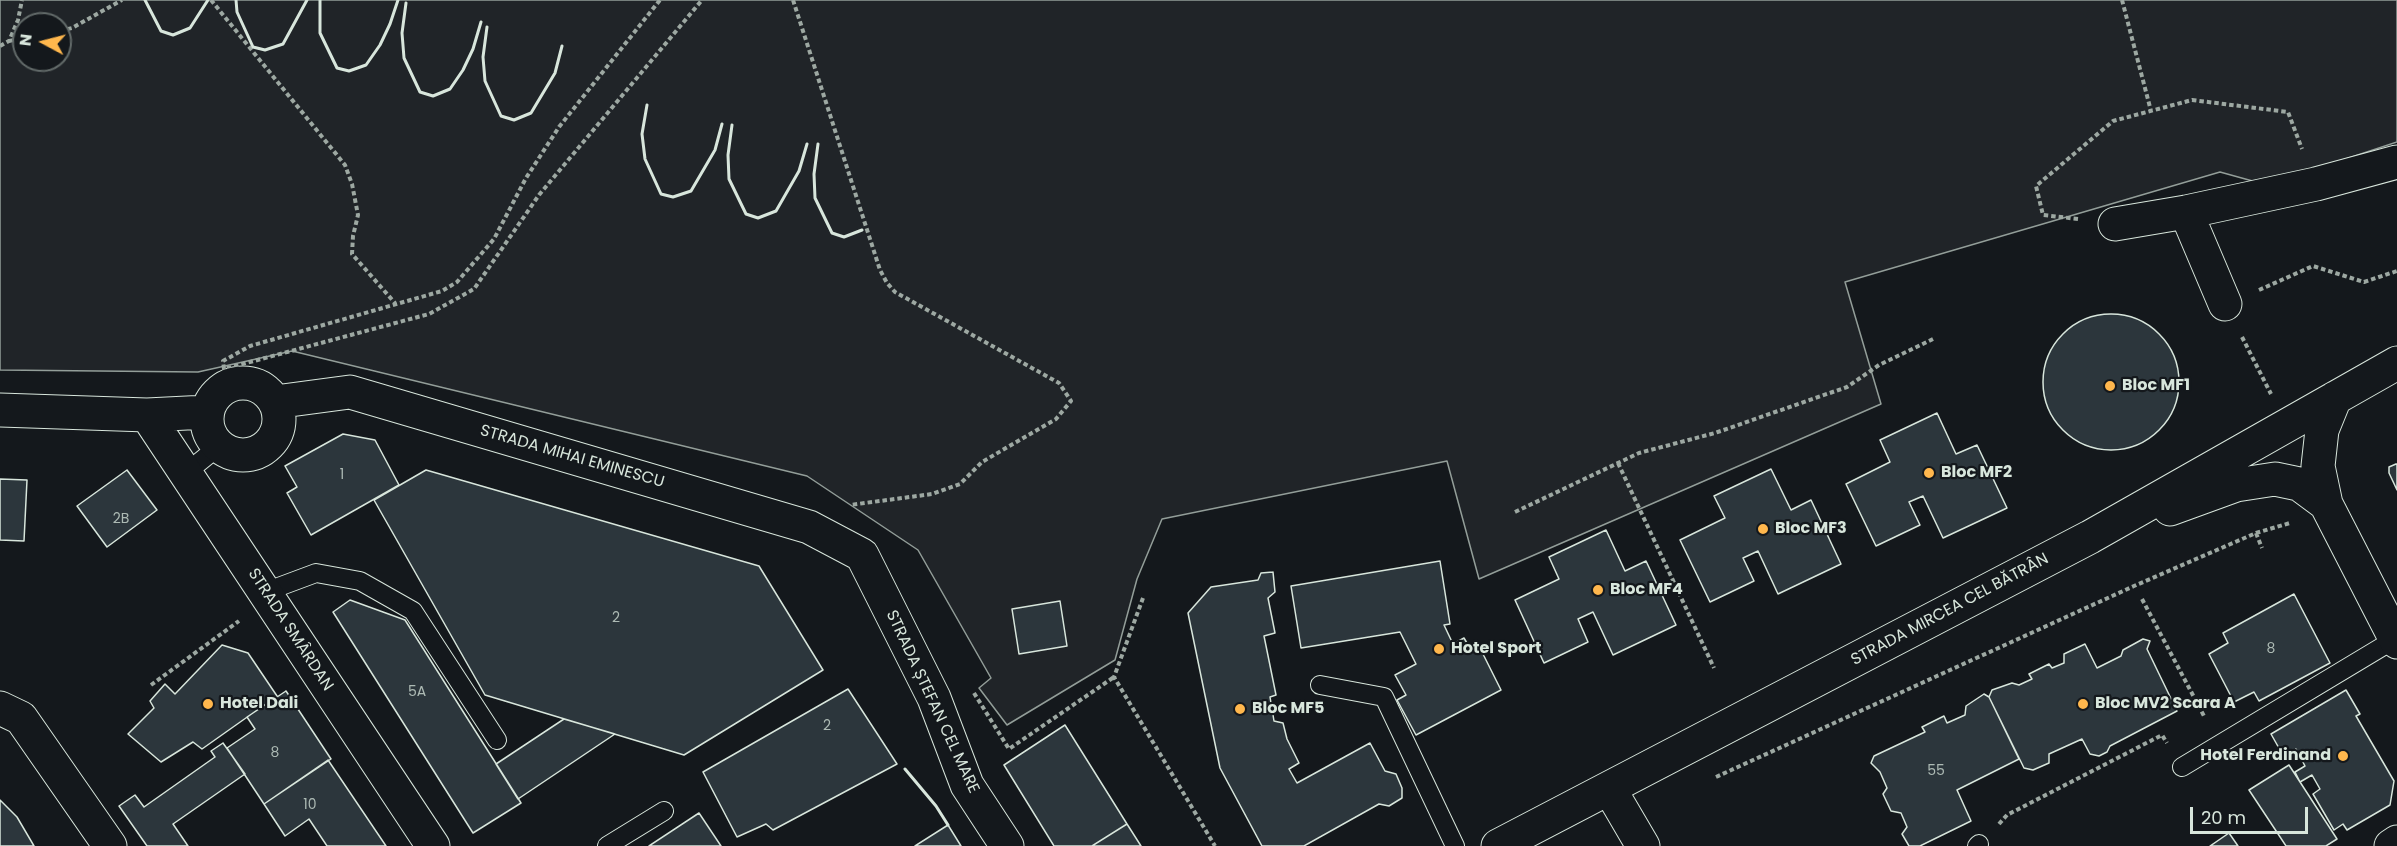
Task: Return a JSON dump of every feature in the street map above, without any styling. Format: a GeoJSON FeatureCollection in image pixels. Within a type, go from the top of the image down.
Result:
{"type":"FeatureCollection","features":[{"type":"Feature","properties":{"kind":"street"},"geometry":{"type":"LineString","coordinates":[[2115,224],[2186,212],[2316,184],[2397,162]]}},
{"type":"Feature","properties":{"kind":"street"},"geometry":{"type":"LineString","coordinates":[[2186,212],[2225,304]]}},
{"type":"Feature","properties":{"kind":"street","name":"STRADA MIRCEA CEL BĂTRÂN"},"geometry":{"type":"LineString","coordinates":[[1498,846],[2090,537],[2397,363]]}},
{"type":"Feature","properties":{"kind":"street"},"geometry":{"type":"LineString","coordinates":[[0,411],[147,415],[238,382],[249,382],[269,393],[279,414],[279,427],[265,448],[242,455],[229,453],[211,436],[219,389]]}},
{"type":"Feature","properties":{"kind":"street","name":"STRADA MIHAI EMINESCU"},"geometry":{"type":"LineString","coordinates":[[275,402],[350,392],[809,527],[862,555]]}},
{"type":"Feature","properties":{"kind":"street"},"geometry":{"type":"LineString","coordinates":[[2335,398],[2322,430],[2318,466],[2326,504],[2396,641]]}},
{"type":"Feature","properties":{"kind":"street","name":"STRADA SMÂRDAN"},"geometry":{"type":"LineString","coordinates":[[147,415],[433,846]]}},
{"type":"Feature","properties":{"kind":"street"},"geometry":{"type":"LineString","coordinates":[[2090,537],[2236,485],[2275,479],[2299,484],[2326,504]]}},
{"type":"Feature","properties":{"kind":"street","name":"STRADA ȘTEFAN CEL MARE"},"geometry":{"type":"LineString","coordinates":[[862,555],[934,698],[967,785],[1007,846]]}},
{"type":"Feature","properties":{"kind":"street"},"geometry":{"type":"LineString","coordinates":[[0,708],[21,718],[110,846]]}},
{"type":"Feature","properties":{"kind":"street"},"geometry":{"type":"LineString","coordinates":[[1609,788],[1643,846]]}},
{"type":"Feature","properties":{"kind":"street"},"geometry":{"type":"LineString","coordinates":[[2391,846],[2397,842]]}},
{"type":"Feature","properties":{"kind":"lane"},"geometry":{"type":"LineString","coordinates":[[186,473],[219,446]]}},
{"type":"Feature","properties":{"kind":"lane"},"geometry":{"type":"LineString","coordinates":[[267,596],[316,573],[360,581],[413,611],[497,740]]}},
{"type":"Feature","properties":{"kind":"lane"},"geometry":{"type":"LineString","coordinates":[[2182,767],[2396,641]]}},
{"type":"Feature","properties":{"kind":"lane"},"geometry":{"type":"LineString","coordinates":[[1320,685],[1384,698],[1455,846]]}},
{"type":"Feature","properties":{"kind":"lane"},"geometry":{"type":"LineString","coordinates":[[607,846],[664,812]]}},
{"type":"Feature","properties":{"kind":"path"},"geometry":{"type":"LineString","coordinates":[[9,41],[18,20],[22,0]]}},
{"type":"Feature","properties":{"kind":"path"},"geometry":{"type":"LineString","coordinates":[[72,28],[122,0]]}},
{"type":"Feature","properties":{"kind":"path"},"geometry":{"type":"LineString","coordinates":[[211,0],[345,165],[352,184],[358,215],[352,236],[352,254],[395,303]]}},
{"type":"Feature","properties":{"kind":"path"},"geometry":{"type":"LineString","coordinates":[[660,0],[558,127],[526,178],[494,239],[457,282],[442,291],[395,303],[303,333],[250,346],[223,361],[219,389],[429,314],[474,288],[539,195],[702,0]]}},
{"type":"Feature","properties":{"kind":"path"},"geometry":{"type":"LineString","coordinates":[[793,0],[880,270],[887,283],[895,292],[1059,383],[1071,401],[1056,419],[982,462],[960,484],[932,494],[840,506]]}},
{"type":"Feature","properties":{"kind":"path"},"geometry":{"type":"LineString","coordinates":[[2122,0],[2151,111]]}},
{"type":"Feature","properties":{"kind":"path"},"geometry":{"type":"LineString","coordinates":[[0,46],[12,40]]}},
{"type":"Feature","properties":{"kind":"path"},"geometry":{"type":"LineString","coordinates":[[2043,215],[2036,186],[2113,121],[2192,100],[2288,112],[2316,184]]}},
{"type":"Feature","properties":{"kind":"path"},"geometry":{"type":"LineString","coordinates":[[2273,398],[2225,304],[2313,266],[2364,282],[2397,271]]}},
{"type":"Feature","properties":{"kind":"path"},"geometry":{"type":"LineString","coordinates":[[1515,512],[1640,453],[1715,433],[1847,387],[1878,365],[1933,339]]}},
{"type":"Feature","properties":{"kind":"path"},"geometry":{"type":"LineString","coordinates":[[1618,463],[1714,668]]}},
{"type":"Feature","properties":{"kind":"path"},"geometry":{"type":"LineString","coordinates":[[1715,778],[2123,591],[2256,534],[2262,548]]}},
{"type":"Feature","properties":{"kind":"path"},"geometry":{"type":"LineString","coordinates":[[151,685],[267,596]]}},
{"type":"Feature","properties":{"kind":"path"},"geometry":{"type":"LineString","coordinates":[[977,697],[1009,748],[1114,677],[1143,598]]}},
{"type":"Feature","properties":{"kind":"path"},"geometry":{"type":"LineString","coordinates":[[2142,599],[2219,745]]}},
{"type":"Feature","properties":{"kind":"path"},"geometry":{"type":"LineString","coordinates":[[1114,677],[1215,846]]}},
{"type":"Feature","properties":{"kind":"path"},"geometry":{"type":"LineString","coordinates":[[1978,845],[2007,815],[2162,735],[2182,767]]}},
{"type":"Feature","properties":{"kind":"shaded area"},"geometry":{"type":"Polygon","coordinates":[[[0,0],[2397,0],[2397,142],[2267,185],[2220,172],[1845,282],[1881,404],[1479,579],[1447,461],[1162,519],[1137,579],[1115,660],[1007,725],[979,688],[991,678],[918,550],[807,476],[292,351],[198,372],[0,370],[0,0]]]}},
{"type":"Feature","properties":{"kind":"building","name":"Bloc MF1"},"geometry":{"type":"Polygon","coordinates":[[[2111,314],[2137,319],[2159,334],[2174,356],[2179,382],[2174,408],[2159,430],[2137,445],[2111,450],[2085,445],[2063,430],[2048,408],[2043,382],[2048,356],[2063,334],[2085,319],[2111,314]]]}},
{"type":"Feature","properties":{"kind":"building","name":"Bloc MF2"},"geometry":{"type":"Polygon","coordinates":[[[1937,413],[1956,454],[1977,445],[2007,508],[1943,538],[1923,496],[1909,502],[1920,525],[1876,546],[1846,484],[1890,462],[1880,440],[1937,413]]]}},
{"type":"Feature","properties":{"kind":"building"},"geometry":{"type":"Polygon","coordinates":[[[343,434],[375,440],[399,485],[311,535],[287,493],[297,487],[285,466],[343,434]]]}},
{"type":"Feature","properties":{"kind":"building"},"geometry":{"type":"Polygon","coordinates":[[[2397,464],[2397,490],[2389,473],[2389,467],[2397,464]]]}},
{"type":"Feature","properties":{"kind":"building","name":"Bloc MF3"},"geometry":{"type":"Polygon","coordinates":[[[1771,469],[1791,510],[1811,500],[1841,564],[1778,594],[1758,551],[1743,558],[1754,581],[1710,602],[1680,540],[1725,518],[1714,496],[1771,469]]]}},
{"type":"Feature","properties":{"kind":"building"},"geometry":{"type":"Polygon","coordinates":[[[127,470],[157,510],[107,547],[77,506],[127,470]]]}},
{"type":"Feature","properties":{"kind":"building"},"geometry":{"type":"Polygon","coordinates":[[[426,470],[759,566],[823,670],[684,755],[485,695],[374,500],[426,470]]]}},
{"type":"Feature","properties":{"kind":"building"},"geometry":{"type":"Polygon","coordinates":[[[0,479],[27,480],[24,541],[0,540],[0,479]]]}},
{"type":"Feature","properties":{"kind":"building","name":"Bloc MF4"},"geometry":{"type":"Polygon","coordinates":[[[1606,530],[1625,571],[1646,561],[1676,625],[1613,655],[1593,612],[1578,619],[1588,642],[1544,663],[1515,600],[1559,579],[1549,557],[1606,530]]]}},
{"type":"Feature","properties":{"kind":"building","name":"Hotel Sport"},"geometry":{"type":"Polygon","coordinates":[[[1440,561],[1450,624],[1444,625],[1453,644],[1464,638],[1471,650],[1479,646],[1501,690],[1416,735],[1397,700],[1406,695],[1395,675],[1416,664],[1400,632],[1301,648],[1291,586],[1440,561]]]}},
{"type":"Feature","properties":{"kind":"building","name":"Bloc MF5"},"geometry":{"type":"Polygon","coordinates":[[[1273,572],[1275,592],[1268,598],[1275,633],[1264,636],[1276,695],[1270,697],[1274,721],[1283,723],[1287,739],[1299,763],[1289,769],[1297,783],[1370,743],[1385,771],[1396,774],[1402,788],[1402,798],[1389,806],[1379,804],[1304,846],[1262,846],[1220,768],[1188,613],[1211,587],[1258,580],[1261,573],[1273,572]]]}},
{"type":"Feature","properties":{"kind":"building"},"geometry":{"type":"Polygon","coordinates":[[[2294,594],[2330,663],[2259,701],[2254,692],[2234,702],[2209,654],[2228,643],[2223,633],[2294,594]]]}},
{"type":"Feature","properties":{"kind":"building"},"geometry":{"type":"Polygon","coordinates":[[[350,600],[405,620],[521,803],[473,833],[333,612],[350,600]]]}},
{"type":"Feature","properties":{"kind":"building"},"geometry":{"type":"Polygon","coordinates":[[[1060,601],[1067,646],[1019,654],[1012,609],[1060,601]]]}},
{"type":"Feature","properties":{"kind":"building","name":"Bloc MV2 Scara A"},"geometry":{"type":"Polygon","coordinates":[[[2143,639],[2150,641],[2147,649],[2177,711],[2110,746],[2107,752],[2099,756],[2090,754],[2082,739],[2049,754],[2049,763],[2033,770],[2024,768],[1989,697],[1992,690],[2012,683],[2019,685],[2032,679],[2029,674],[2049,664],[2052,668],[2064,663],[2064,654],[2085,644],[2097,668],[2121,656],[2123,650],[2143,639]]]}},
{"type":"Feature","properties":{"kind":"building","name":"Hotel Dali"},"geometry":{"type":"Polygon","coordinates":[[[222,645],[248,653],[277,696],[202,749],[193,742],[161,762],[128,734],[154,708],[150,701],[165,684],[175,694],[222,645]]]}},
{"type":"Feature","properties":{"kind":"building"},"geometry":{"type":"Polygon","coordinates":[[[848,689],[897,764],[773,830],[766,824],[737,837],[703,772],[848,689]]]}},
{"type":"Feature","properties":{"kind":"building"},"geometry":{"type":"Polygon","coordinates":[[[2346,690],[2360,714],[2356,716],[2394,781],[2390,805],[2347,830],[2343,824],[2334,830],[2313,794],[2320,789],[2312,775],[2300,782],[2295,772],[2305,766],[2296,749],[2284,757],[2271,734],[2346,690]]]}},
{"type":"Feature","properties":{"kind":"building"},"geometry":{"type":"Polygon","coordinates":[[[286,691],[331,759],[264,804],[227,748],[255,729],[247,717],[286,691]]]}},
{"type":"Feature","properties":{"kind":"building"},"geometry":{"type":"Polygon","coordinates":[[[1984,694],[1989,697],[2019,759],[1957,790],[1971,821],[1920,846],[1909,846],[1902,834],[1907,827],[1901,813],[1891,811],[1883,794],[1887,788],[1880,772],[1871,763],[1874,756],[1925,732],[1922,727],[1944,716],[1947,723],[1965,715],[1966,706],[1984,694]]]}},
{"type":"Feature","properties":{"kind":"building"},"geometry":{"type":"Polygon","coordinates":[[[564,719],[615,734],[518,799],[496,764],[564,719]]]}},
{"type":"Feature","properties":{"kind":"building"},"geometry":{"type":"Polygon","coordinates":[[[1065,725],[1127,824],[1092,846],[1054,846],[1004,765],[1065,725]]]}},
{"type":"Feature","properties":{"kind":"building"},"geometry":{"type":"Polygon","coordinates":[[[223,743],[245,774],[173,824],[188,846],[147,846],[119,806],[135,795],[144,807],[215,757],[211,751],[223,743]]]}},
{"type":"Feature","properties":{"kind":"building"},"geometry":{"type":"Polygon","coordinates":[[[328,760],[386,846],[327,846],[309,819],[285,836],[264,804],[328,760]]]}},
{"type":"Feature","properties":{"kind":"building"},"geometry":{"type":"Polygon","coordinates":[[[2289,765],[2337,839],[2326,846],[2286,846],[2249,790],[2289,765]]]}},
{"type":"Feature","properties":{"kind":"building"},"geometry":{"type":"Polygon","coordinates":[[[0,800],[17,817],[34,846],[0,846],[0,800]]]}},
{"type":"Feature","properties":{"kind":"building"},"geometry":{"type":"Polygon","coordinates":[[[699,813],[721,846],[649,846],[699,813]]]}},
{"type":"Feature","properties":{"kind":"building"},"geometry":{"type":"Polygon","coordinates":[[[1127,824],[1141,846],[1092,846],[1127,824]]]}},
{"type":"Feature","properties":{"kind":"building"},"geometry":{"type":"Polygon","coordinates":[[[948,825],[961,846],[915,846],[948,825]]]}},
{"type":"Feature","properties":{"kind":"building"},"geometry":{"type":"Polygon","coordinates":[[[2229,833],[2238,846],[2210,846],[2229,833]]]}},
{"type":"Feature","properties":{"kind":"wall"},"geometry":{"type":"LineString","coordinates":[[145,0],[161,31],[173,35],[190,28],[208,0]]}},
{"type":"Feature","properties":{"kind":"wall"},"geometry":{"type":"LineString","coordinates":[[236,0],[237,12],[253,47],[265,50],[283,44],[307,0]]}},
{"type":"Feature","properties":{"kind":"wall"},"geometry":{"type":"LineString","coordinates":[[320,0],[320,33],[337,68],[349,71],[366,65],[380,45],[398,0]]}},
{"type":"Feature","properties":{"kind":"wall"},"geometry":{"type":"LineString","coordinates":[[406,3],[402,33],[404,58],[420,92],[433,96],[450,89],[463,70],[473,49],[481,22]]}},
{"type":"Feature","properties":{"kind":"wall"},"geometry":{"type":"LineString","coordinates":[[487,27],[483,57],[485,81],[501,116],[514,120],[531,113],[555,73],[562,46]]}},
{"type":"Feature","properties":{"kind":"wall"},"geometry":{"type":"LineString","coordinates":[[647,105],[642,134],[645,159],[661,194],[673,197],[691,191],[715,150],[722,124]]}},
{"type":"Feature","properties":{"kind":"wall"},"geometry":{"type":"LineString","coordinates":[[732,125],[728,155],[729,179],[746,214],[758,218],[776,211],[799,171],[807,144]]}},
{"type":"Feature","properties":{"kind":"wall"},"geometry":{"type":"LineString","coordinates":[[818,144],[814,174],[815,198],[832,233],[844,237],[862,230]]}},
{"type":"Feature","properties":{"kind":"wall"},"geometry":{"type":"LineString","coordinates":[[905,769],[936,806],[948,825]]}},
{"type":"Feature","properties":{"kind":"place","name":"Bloc MF1"},"geometry":{"type":"Point","coordinates":[2110,386]}},
{"type":"Feature","properties":{"kind":"place","name":"Bloc MF2"},"geometry":{"type":"Point","coordinates":[1929,473]}},
{"type":"Feature","properties":{"kind":"place","name":"Bloc MF3"},"geometry":{"type":"Point","coordinates":[1763,529]}},
{"type":"Feature","properties":{"kind":"place","name":"Bloc MF4"},"geometry":{"type":"Point","coordinates":[1598,590]}},
{"type":"Feature","properties":{"kind":"place","name":"Hotel Sport"},"geometry":{"type":"Point","coordinates":[1439,649]}},
{"type":"Feature","properties":{"kind":"place","name":"Hotel Dali"},"geometry":{"type":"Point","coordinates":[208,704]}},
{"type":"Feature","properties":{"kind":"place","name":"Bloc MV2 Scara A"},"geometry":{"type":"Point","coordinates":[2083,704]}},
{"type":"Feature","properties":{"kind":"place","name":"Bloc MF5"},"geometry":{"type":"Point","coordinates":[1240,709]}},
{"type":"Feature","properties":{"kind":"place","name":"Hotel Ferdinand"},"geometry":{"type":"Point","coordinates":[2343,756]}}]}
